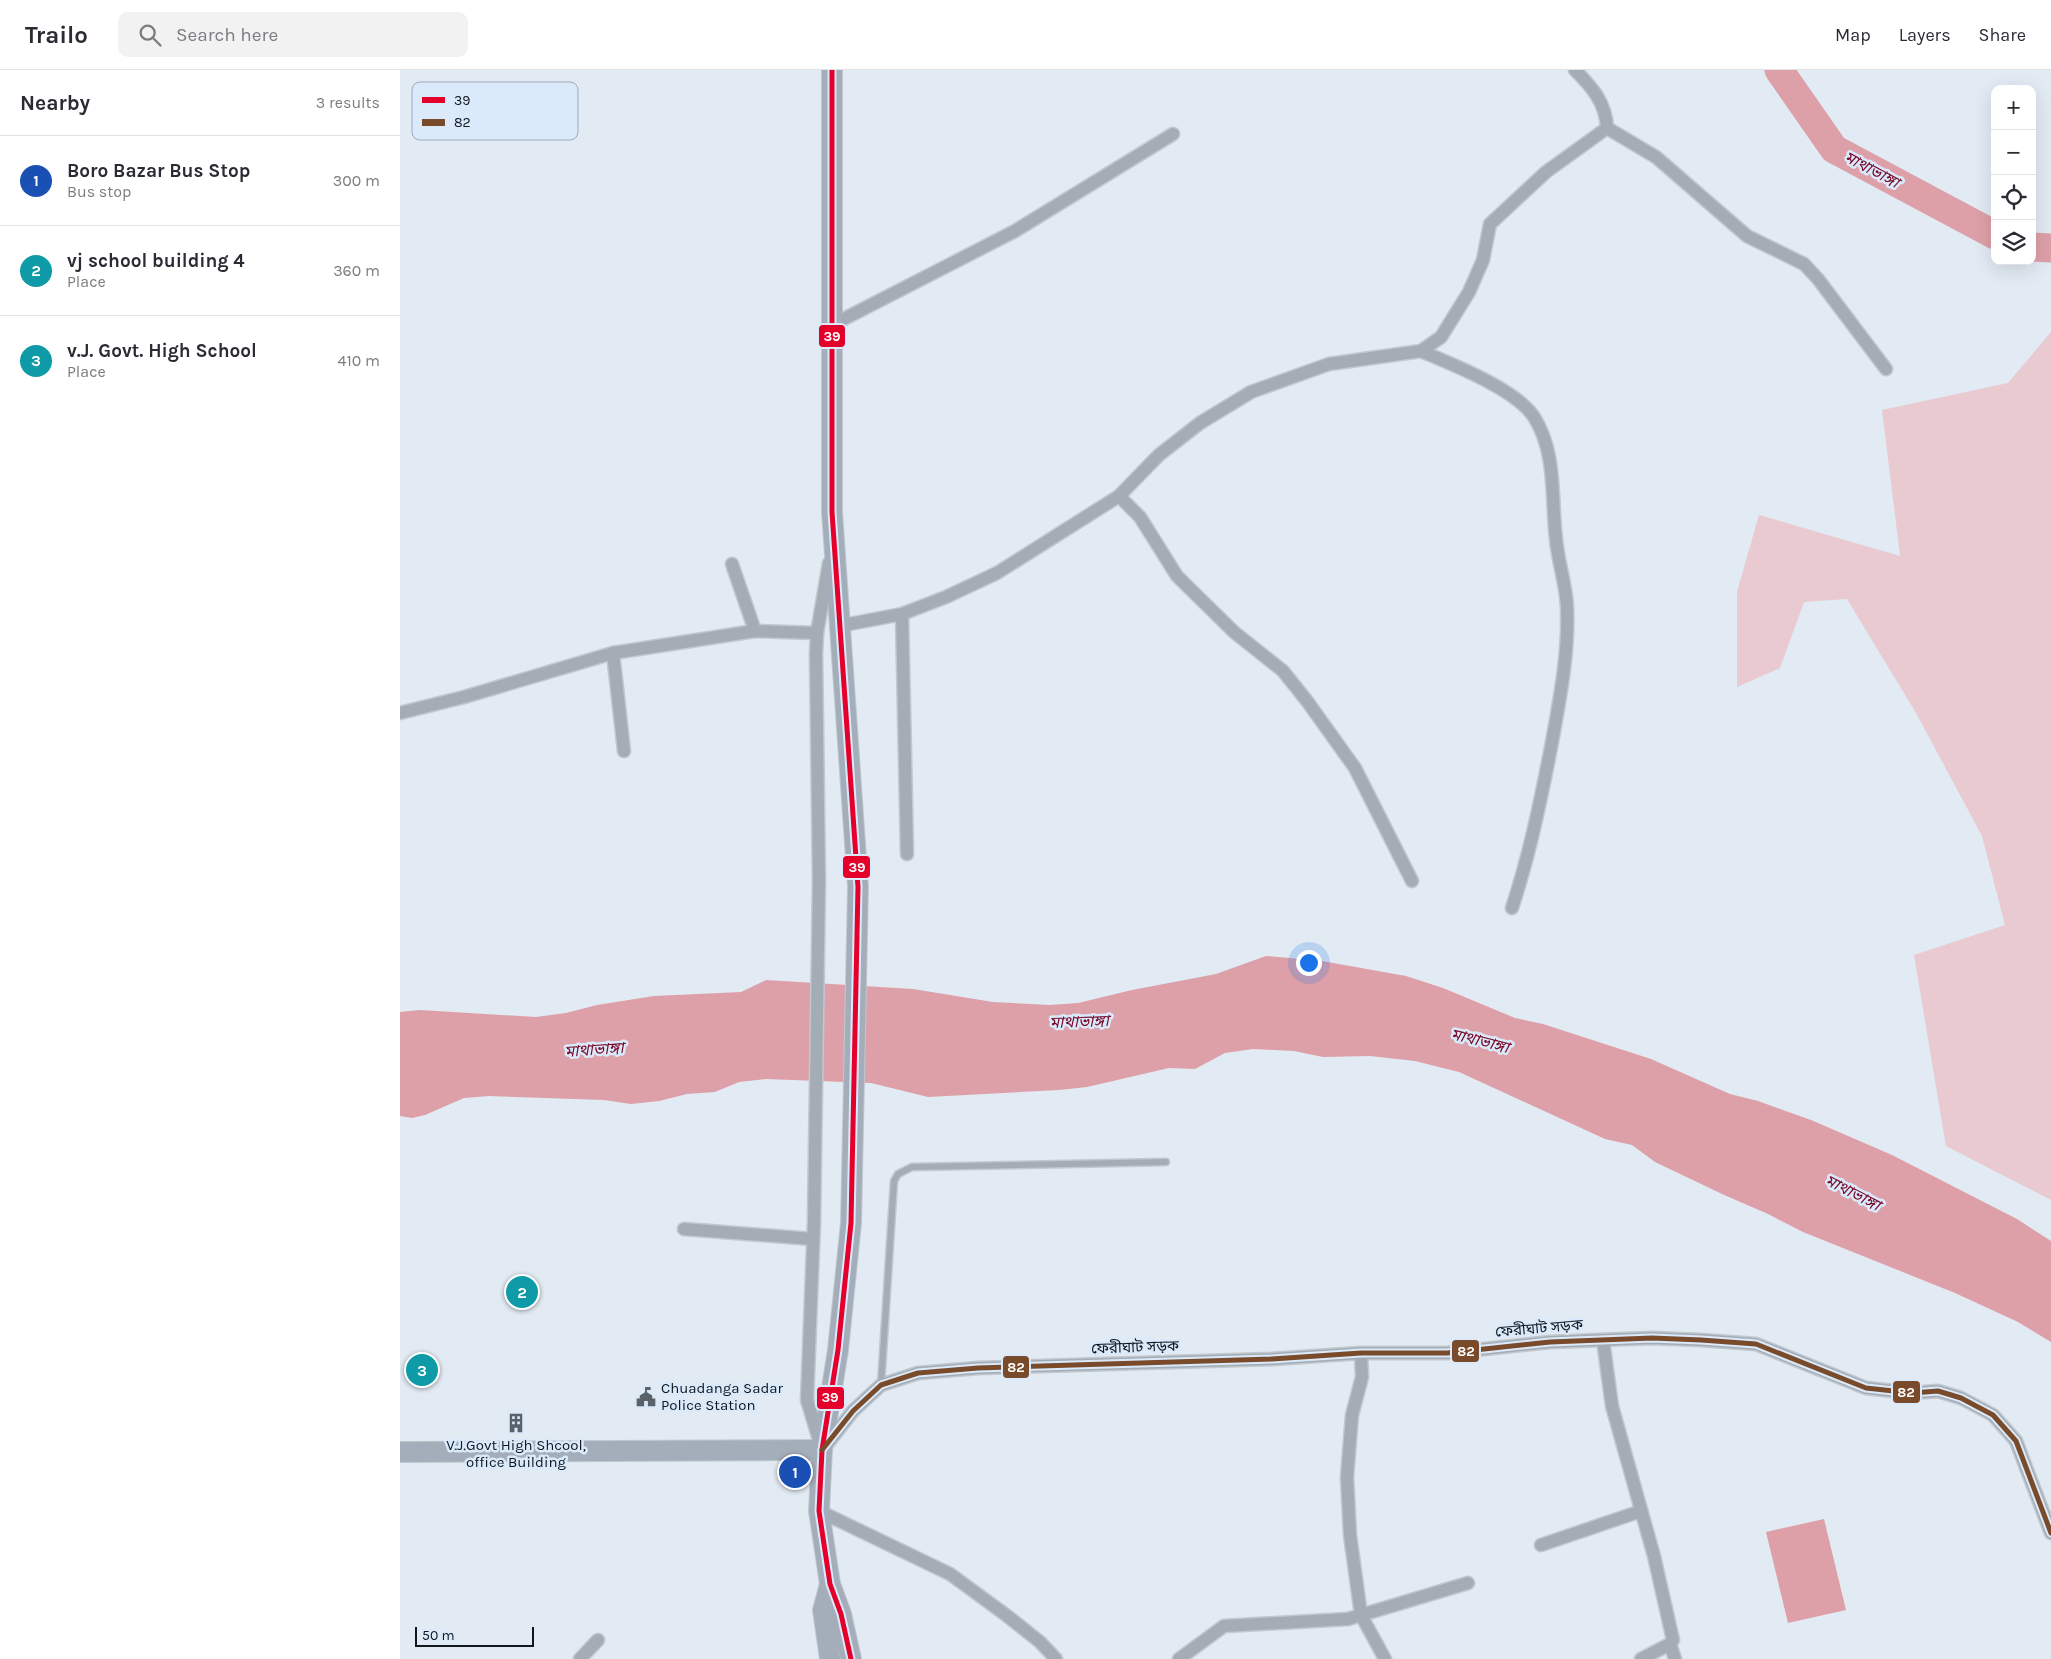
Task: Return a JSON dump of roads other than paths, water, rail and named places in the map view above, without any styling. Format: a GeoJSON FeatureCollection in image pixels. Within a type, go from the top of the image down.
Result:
{"type":"FeatureCollection","features":[{"type":"Feature","properties":{"kind":"main road"},"geometry":{"type":"LineString","coordinates":[[832,70],[834,539],[858,887],[850,1223],[838,1350],[822,1450],[819,1511],[830,1584],[841,1614],[847,1658]]}},
{"type":"Feature","properties":{"kind":"main road"},"geometry":{"type":"LineString","coordinates":[[400,1452],[822,1450]]}},
{"type":"Feature","properties":{"kind":"main road"},"geometry":{"type":"LineString","coordinates":[[830,1584],[823,1610],[830,1659]]}},
{"type":"Feature","properties":{"kind":"street"},"geometry":{"type":"LineString","coordinates":[[1575,70],[1594,90],[1606,112],[1607,128]]}},
{"type":"Feature","properties":{"kind":"street"},"geometry":{"type":"LineString","coordinates":[[839,626],[902,614],[946,597],[997,573],[1119,496],[1159,455],[1200,423],[1251,392],[1329,364],[1421,351],[1441,337],[1468,292],[1483,260],[1490,224],[1546,172],[1607,128]]}},
{"type":"Feature","properties":{"kind":"street"},"geometry":{"type":"LineString","coordinates":[[1607,128],[1656,157],[1747,236],[1804,264],[1818,279],[1886,369]]}},
{"type":"Feature","properties":{"kind":"street"},"geometry":{"type":"LineString","coordinates":[[832,325],[1015,232],[1173,134]]}},
{"type":"Feature","properties":{"kind":"street"},"geometry":{"type":"LineString","coordinates":[[1421,351],[1486,381],[1517,400],[1533,416],[1542,432],[1551,468],[1556,539],[1567,605],[1567,640],[1559,704],[1530,851],[1512,908]]}},
{"type":"Feature","properties":{"kind":"street"},"geometry":{"type":"LineString","coordinates":[[1119,496],[1140,517],[1177,576],[1234,632],[1283,671],[1307,701],[1355,768],[1412,882]]}},
{"type":"Feature","properties":{"kind":"street"},"geometry":{"type":"LineString","coordinates":[[822,1450],[807,1400],[814,1222],[819,882],[817,633],[834,539]]}},
{"type":"Feature","properties":{"kind":"street"},"geometry":{"type":"LineString","coordinates":[[732,564],[755,631]]}},
{"type":"Feature","properties":{"kind":"street"},"geometry":{"type":"LineString","coordinates":[[902,614],[907,854]]}},
{"type":"Feature","properties":{"kind":"street"},"geometry":{"type":"LineString","coordinates":[[400,713],[464,697],[613,653],[755,631],[817,633]]}},
{"type":"Feature","properties":{"kind":"street"},"geometry":{"type":"LineString","coordinates":[[613,653],[624,751]]}},
{"type":"Feature","properties":{"kind":"street"},"geometry":{"type":"LineString","coordinates":[[684,1229],[813,1239]]}},
{"type":"Feature","properties":{"kind":"street","name":"ফেরীঘাট সড়ক"},"geometry":{"type":"LineString","coordinates":[[822,1450],[853,1411],[881,1385],[918,1373],[978,1368],[1272,1359],[1361,1353],[1447,1353],[1550,1342],[1603,1340],[1662,1338],[1756,1344],[1866,1388],[1938,1392],[1961,1398],[1993,1415],[2016,1441],[2051,1533]]}},
{"type":"Feature","properties":{"kind":"street"},"geometry":{"type":"LineString","coordinates":[[1603,1340],[1612,1406],[1654,1556],[1673,1640],[1670,1644],[1641,1659]]}},
{"type":"Feature","properties":{"kind":"street"},"geometry":{"type":"LineString","coordinates":[[1361,1353],[1362,1377],[1352,1415],[1347,1477],[1352,1552],[1361,1615],[1385,1659]]}},
{"type":"Feature","properties":{"kind":"street"},"geometry":{"type":"LineString","coordinates":[[819,1511],[950,1574],[1040,1642],[1056,1659]]}},
{"type":"Feature","properties":{"kind":"street"},"geometry":{"type":"LineString","coordinates":[[1541,1545],[1641,1511]]}},
{"type":"Feature","properties":{"kind":"street"},"geometry":{"type":"LineString","coordinates":[[1179,1659],[1224,1626],[1348,1619],[1468,1583]]}},
{"type":"Feature","properties":{"kind":"street"},"geometry":{"type":"LineString","coordinates":[[580,1659],[598,1640]]}},
{"type":"Feature","properties":{"kind":"street"},"geometry":{"type":"LineString","coordinates":[[1670,1644],[1676,1659]]}},
{"type":"Feature","properties":{"kind":"lane"},"geometry":{"type":"LineString","coordinates":[[881,1385],[894,1181],[898,1174],[912,1167],[1166,1162]]}},
{"type":"Feature","properties":{"kind":"water"},"geometry":{"type":"Polygon","coordinates":[[[1266,956],[1322,961],[1406,976],[1443,988],[1515,1018],[1543,1024],[1651,1059],[1730,1094],[1758,1101],[1811,1120],[1892,1155],[2017,1219],[2051,1241],[2051,1342],[2018,1322],[1955,1293],[1803,1232],[1722,1194],[1655,1162],[1632,1145],[1605,1139],[1459,1072],[1415,1061],[1370,1056],[1323,1057],[1294,1051],[1253,1049],[1225,1053],[1195,1069],[1169,1068],[1087,1087],[1059,1090],[928,1097],[871,1083],[766,1079],[739,1082],[715,1092],[687,1094],[659,1101],[631,1104],[604,1100],[489,1096],[464,1098],[425,1115],[412,1118],[400,1116],[400,1012],[420,1010],[536,1017],[654,996],[741,992],[766,980],[913,989],[993,1002],[1049,1005],[1078,1003],[1132,990],[1216,974],[1266,956]]]}},
{"type":"Feature","properties":{"kind":"water"},"geometry":{"type":"Polygon","coordinates":[[[1824,1519],[1846,1610],[1788,1623],[1766,1532],[1824,1519]]]}},
{"type":"Feature","properties":{"kind":"waterway","name":"মাথাভাঙ্গা"},"geometry":{"type":"LineString","coordinates":[[1779,70],[1834,149],[1991,233]]}},
{"type":"Feature","properties":{"kind":"waterway","name":"মাথাভাঙ্গা"},"geometry":{"type":"LineString","coordinates":[[2036,247],[2051,248]]}},
{"type":"Feature","properties":{"kind":"place","name":"vj school building 4"},"geometry":{"type":"Point","coordinates":[522,1292]}},
{"type":"Feature","properties":{"kind":"place","name":"v.J. Govt. High School"},"geometry":{"type":"Point","coordinates":[422,1370]}},
{"type":"Feature","properties":{"kind":"place","name":"Chuadanga Sadar Police Station"},"geometry":{"type":"Point","coordinates":[646,1397]}},
{"type":"Feature","properties":{"kind":"place","name":"V.J.Govt High Shcool, office Building"},"geometry":{"type":"Point","coordinates":[516,1423]}},
{"type":"Feature","properties":{"kind":"place","name":"Boro Bazar Bus Stop"},"geometry":{"type":"Point","coordinates":[795,1472]}}]}
